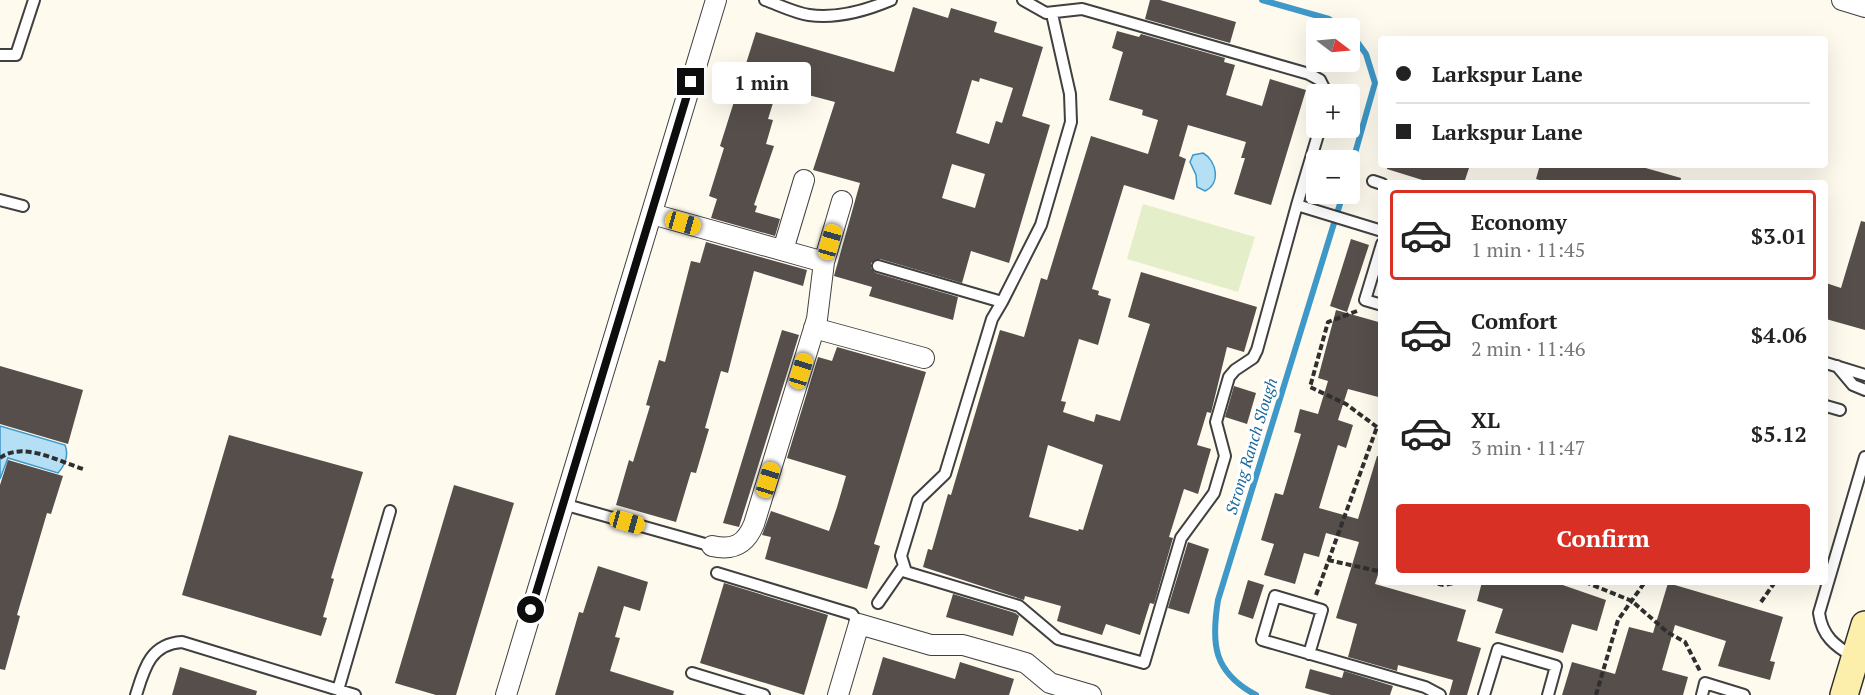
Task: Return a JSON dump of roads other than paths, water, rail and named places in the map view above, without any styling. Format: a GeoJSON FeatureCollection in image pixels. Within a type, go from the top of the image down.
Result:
{"type":"FeatureCollection","features":[{"type":"Feature","properties":{"kind":"street"},"geometry":{"type":"LineString","coordinates":[[506,695],[716,0]]}},
{"type":"Feature","properties":{"kind":"street"},"geometry":{"type":"LineString","coordinates":[[1842,0],[1865,7]]}},
{"type":"Feature","properties":{"kind":"street"},"geometry":{"type":"LineString","coordinates":[[783,250],[804,180]]}},
{"type":"Feature","properties":{"kind":"street"},"geometry":{"type":"LineString","coordinates":[[712,546],[732,548],[746,540],[751,532],[814,328],[824,262],[842,201]]}},
{"type":"Feature","properties":{"kind":"street"},"geometry":{"type":"LineString","coordinates":[[652,214],[824,262]]}},
{"type":"Feature","properties":{"kind":"street"},"geometry":{"type":"LineString","coordinates":[[814,328],[924,358]]}},
{"type":"Feature","properties":{"kind":"street"},"geometry":{"type":"LineString","coordinates":[[838,695],[859,624],[931,645],[963,645],[1026,663],[1050,682],[1091,695]]}},
{"type":"Feature","properties":{"kind":"street"},"geometry":{"type":"LineString","coordinates":[[1844,695],[1865,625]]}},
{"type":"Feature","properties":{"kind":"lane"},"geometry":{"type":"LineString","coordinates":[[0,55],[16,55],[34,0]]}},
{"type":"Feature","properties":{"kind":"lane"},"geometry":{"type":"LineString","coordinates":[[765,0],[808,15],[836,16],[868,10],[891,0]]}},
{"type":"Feature","properties":{"kind":"lane"},"geometry":{"type":"LineString","coordinates":[[1023,0],[1040,11],[1052,14],[1082,9],[1301,72],[1320,80],[1322,84]]}},
{"type":"Feature","properties":{"kind":"lane"},"geometry":{"type":"LineString","coordinates":[[878,603],[903,567],[902,550],[918,500],[945,474],[992,319],[1022,268],[1041,225],[1071,122],[1070,94],[1052,14]]}},
{"type":"Feature","properties":{"kind":"lane"},"geometry":{"type":"LineString","coordinates":[[903,567],[911,575],[1019,606],[1058,639],[1144,663],[1181,538],[1214,493],[1225,456],[1216,422],[1231,373],[1252,358],[1257,351],[1317,138]]}},
{"type":"Feature","properties":{"kind":"lane"},"geometry":{"type":"LineString","coordinates":[[0,200],[22,206]]}},
{"type":"Feature","properties":{"kind":"lane"},"geometry":{"type":"LineString","coordinates":[[1297,205],[1378,230]]}},
{"type":"Feature","properties":{"kind":"lane"},"geometry":{"type":"LineString","coordinates":[[1378,257],[1365,300],[1378,304]]}},
{"type":"Feature","properties":{"kind":"lane"},"geometry":{"type":"LineString","coordinates":[[878,266],[1002,302]]}},
{"type":"Feature","properties":{"kind":"lane"},"geometry":{"type":"LineString","coordinates":[[1828,364],[1865,375]]}},
{"type":"Feature","properties":{"kind":"lane"},"geometry":{"type":"LineString","coordinates":[[1837,366],[1853,385],[1865,390]]}},
{"type":"Feature","properties":{"kind":"lane"},"geometry":{"type":"LineString","coordinates":[[1828,407],[1840,410]]}},
{"type":"Feature","properties":{"kind":"lane"},"geometry":{"type":"LineString","coordinates":[[1855,658],[1834,645],[1823,630],[1820,613],[1865,457]]}},
{"type":"Feature","properties":{"kind":"lane"},"geometry":{"type":"LineString","coordinates":[[563,504],[712,546]]}},
{"type":"Feature","properties":{"kind":"lane"},"geometry":{"type":"LineString","coordinates":[[338,690],[390,511]]}},
{"type":"Feature","properties":{"kind":"lane"},"geometry":{"type":"LineString","coordinates":[[717,573],[852,614],[859,624]]}},
{"type":"Feature","properties":{"kind":"lane"},"geometry":{"type":"LineString","coordinates":[[1309,654],[1322,610],[1275,596],[1262,640],[1309,654],[1425,687],[1440,695]]}},
{"type":"Feature","properties":{"kind":"lane"},"geometry":{"type":"LineString","coordinates":[[136,695],[145,664],[154,653],[171,643],[182,642],[355,695]]}},
{"type":"Feature","properties":{"kind":"lane"},"geometry":{"type":"LineString","coordinates":[[1484,695],[1498,649],[1556,666],[1548,695]]}},
{"type":"Feature","properties":{"kind":"lane"},"geometry":{"type":"LineString","coordinates":[[692,673],[764,695]]}},
{"type":"Feature","properties":{"kind":"lane"},"geometry":{"type":"LineString","coordinates":[[1702,695],[1705,683],[1744,695]]}},
{"type":"Feature","properties":{"kind":"water"},"geometry":{"type":"Polygon","coordinates":[[[1203,153],[1211,161],[1215,172],[1213,183],[1205,191],[1197,187],[1196,175],[1190,162],[1193,155],[1203,153]]]}},
{"type":"Feature","properties":{"kind":"water"},"geometry":{"type":"Polygon","coordinates":[[[0,426],[65,445],[66,456],[58,473],[8,458],[0,479],[0,426]]]}},
{"type":"Feature","properties":{"kind":"waterway","name":"Strong Ranch Slough"},"geometry":{"type":"LineString","coordinates":[[1262,0],[1325,18]]}},
{"type":"Feature","properties":{"kind":"waterway","name":"Strong Ranch Slough"},"geometry":{"type":"LineString","coordinates":[[1356,150],[1375,83],[1366,54],[1360,46]]}},
{"type":"Feature","properties":{"kind":"waterway","name":"Strong Ranch Slough"},"geometry":{"type":"LineString","coordinates":[[1256,695],[1231,677],[1218,655],[1215,630],[1218,600],[1340,204]]}}]}
